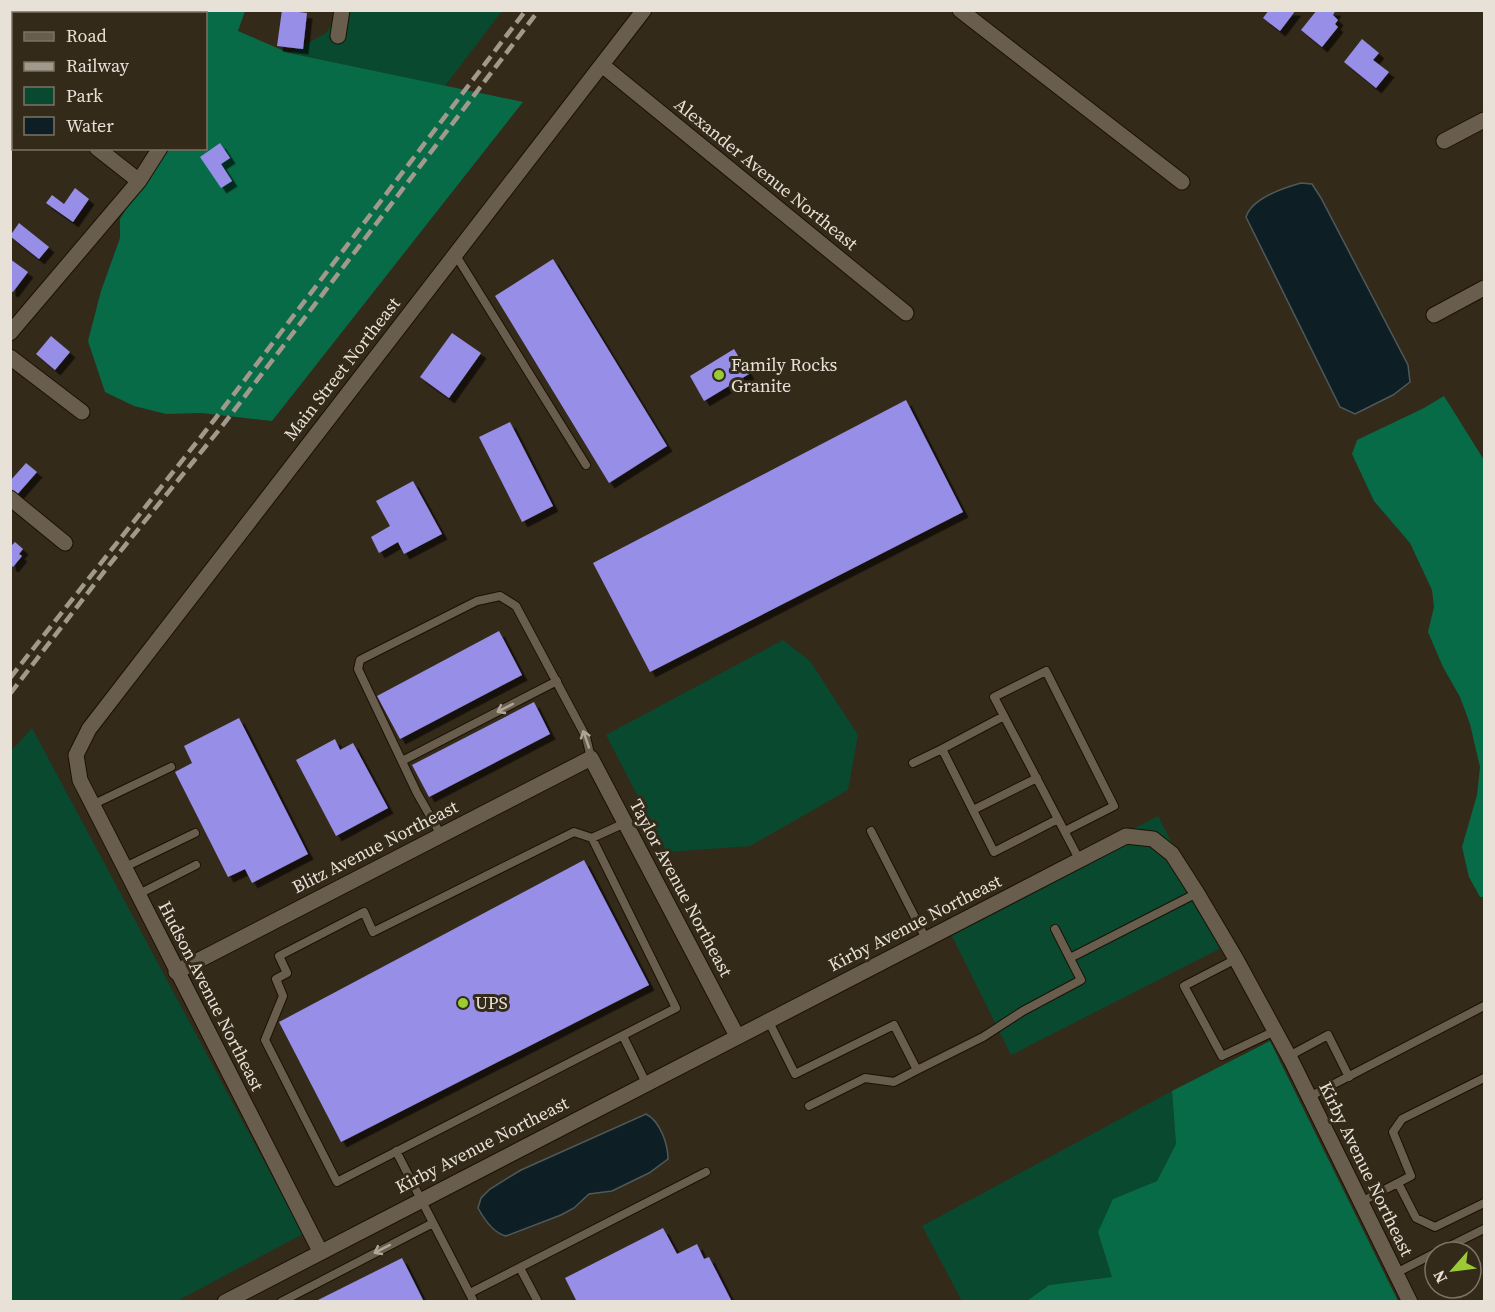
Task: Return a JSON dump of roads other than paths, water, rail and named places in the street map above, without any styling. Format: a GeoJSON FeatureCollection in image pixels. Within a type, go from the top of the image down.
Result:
{"type":"FeatureCollection","features":[{"type":"Feature","properties":{"kind":"street"},"geometry":{"type":"LineString","coordinates":[[338,36],[342,10]]}},
{"type":"Feature","properties":{"kind":"street","name":"Main Street Northeast"},"geometry":{"type":"LineString","coordinates":[[76,755],[89,729],[644,10]]}},
{"type":"Feature","properties":{"kind":"street"},"geometry":{"type":"LineString","coordinates":[[960,10],[1182,182]]}},
{"type":"Feature","properties":{"kind":"street","name":"Alexander Avenue Northeast"},"geometry":{"type":"LineString","coordinates":[[602,65],[906,313]]}},
{"type":"Feature","properties":{"kind":"street"},"geometry":{"type":"LineString","coordinates":[[1444,141],[1485,120]]}},
{"type":"Feature","properties":{"kind":"street"},"geometry":{"type":"LineString","coordinates":[[100,150],[139,181]]}},
{"type":"Feature","properties":{"kind":"street"},"geometry":{"type":"LineString","coordinates":[[10,333],[139,181],[159,150]]}},
{"type":"Feature","properties":{"kind":"street"},"geometry":{"type":"LineString","coordinates":[[1434,315],[1485,288]]}},
{"type":"Feature","properties":{"kind":"street"},"geometry":{"type":"LineString","coordinates":[[10,357],[82,412]]}},
{"type":"Feature","properties":{"kind":"street"},"geometry":{"type":"LineString","coordinates":[[10,498],[65,543]]}},
{"type":"Feature","properties":{"kind":"street","name":"Hudson Avenue Northeast"},"geometry":{"type":"LineString","coordinates":[[76,755],[80,780],[92,806],[320,1251]]}},
{"type":"Feature","properties":{"kind":"street","name":"Taylor Avenue Northeast"},"geometry":{"type":"LineString","coordinates":[[591,758],[737,1036]]}},
{"type":"Feature","properties":{"kind":"street","name":"Blitz Avenue Northeast"},"geometry":{"type":"LineString","coordinates":[[176,972],[591,758]]}},
{"type":"Feature","properties":{"kind":"street","name":"Kirby Avenue Northeast"},"geometry":{"type":"LineString","coordinates":[[225,1302],[1126,836],[1153,839],[1172,854],[1197,893],[1289,1056],[1410,1302]]}},
{"type":"Feature","properties":{"kind":"lane"},"geometry":{"type":"LineString","coordinates":[[456,254],[586,465]]}},
{"type":"Feature","properties":{"kind":"lane"},"geometry":{"type":"LineString","coordinates":[[441,835],[417,793],[358,669],[360,660],[477,601],[500,596],[516,606],[586,736],[591,758]]}},
{"type":"Feature","properties":{"kind":"lane"},"geometry":{"type":"LineString","coordinates":[[1065,831],[1114,806],[1046,671],[994,697],[1079,859]]}},
{"type":"Feature","properties":{"kind":"lane"},"geometry":{"type":"LineString","coordinates":[[402,761],[557,681]]}},
{"type":"Feature","properties":{"kind":"lane"},"geometry":{"type":"LineString","coordinates":[[913,763],[1004,716]]}},
{"type":"Feature","properties":{"kind":"lane"},"geometry":{"type":"LineString","coordinates":[[942,749],[994,852],[1058,819]]}},
{"type":"Feature","properties":{"kind":"lane"},"geometry":{"type":"LineString","coordinates":[[92,806],[171,767]]}},
{"type":"Feature","properties":{"kind":"lane"},"geometry":{"type":"LineString","coordinates":[[973,810],[1037,778]]}},
{"type":"Feature","properties":{"kind":"lane"},"geometry":{"type":"LineString","coordinates":[[592,838],[676,1008],[337,1182],[265,1040],[283,996],[276,979],[287,973],[279,956],[364,912],[373,932],[574,832],[592,838],[625,822]]}},
{"type":"Feature","properties":{"kind":"lane"},"geometry":{"type":"LineString","coordinates":[[871,831],[926,939]]}},
{"type":"Feature","properties":{"kind":"lane"},"geometry":{"type":"LineString","coordinates":[[123,868],[195,833]]}},
{"type":"Feature","properties":{"kind":"lane"},"geometry":{"type":"LineString","coordinates":[[137,895],[196,865]]}},
{"type":"Feature","properties":{"kind":"lane"},"geometry":{"type":"LineString","coordinates":[[1070,958],[1197,893]]}},
{"type":"Feature","properties":{"kind":"lane"},"geometry":{"type":"LineString","coordinates":[[809,1106],[865,1078],[894,1082],[983,1037],[1023,1011],[1081,980],[1055,928]]}},
{"type":"Feature","properties":{"kind":"lane"},"geometry":{"type":"LineString","coordinates":[[1236,959],[1184,986],[1222,1056],[1275,1030]]}},
{"type":"Feature","properties":{"kind":"lane"},"geometry":{"type":"LineString","coordinates":[[1309,1097],[1485,1006]]}},
{"type":"Feature","properties":{"kind":"lane"},"geometry":{"type":"LineString","coordinates":[[768,1020],[795,1074],[894,1025],[917,1070]]}},
{"type":"Feature","properties":{"kind":"lane"},"geometry":{"type":"LineString","coordinates":[[1289,1056],[1328,1035],[1349,1077]]}},
{"type":"Feature","properties":{"kind":"lane"},"geometry":{"type":"LineString","coordinates":[[623,1036],[646,1083]]}},
{"type":"Feature","properties":{"kind":"lane"},"geometry":{"type":"LineString","coordinates":[[1361,1202],[1411,1176],[1393,1132],[1402,1119],[1485,1078]]}},
{"type":"Feature","properties":{"kind":"lane"},"geometry":{"type":"LineString","coordinates":[[396,1151],[474,1302]]}},
{"type":"Feature","properties":{"kind":"lane"},"geometry":{"type":"LineString","coordinates":[[470,1293],[706,1172]]}},
{"type":"Feature","properties":{"kind":"lane"},"geometry":{"type":"LineString","coordinates":[[1398,1183],[1416,1218],[1436,1227],[1485,1203]]}},
{"type":"Feature","properties":{"kind":"lane"},"geometry":{"type":"LineString","coordinates":[[281,1302],[434,1222]]}},
{"type":"Feature","properties":{"kind":"lane"},"geometry":{"type":"LineString","coordinates":[[1463,1240],[1485,1229]]}},
{"type":"Feature","properties":{"kind":"lane"},"geometry":{"type":"LineString","coordinates":[[1396,1273],[1423,1260]]}},
{"type":"Feature","properties":{"kind":"lane"},"geometry":{"type":"LineString","coordinates":[[520,1268],[538,1302]]}},
{"type":"Feature","properties":{"kind":"water"},"geometry":{"type":"Polygon","coordinates":[[[1301,183],[1312,184],[1321,198],[1408,365],[1410,382],[1393,395],[1355,414],[1340,407],[1246,217],[1249,210],[1261,199],[1301,183]]]}},
{"type":"Feature","properties":{"kind":"water"},"geometry":{"type":"Polygon","coordinates":[[[646,1114],[655,1122],[662,1134],[667,1147],[668,1159],[649,1173],[612,1191],[589,1194],[574,1208],[561,1215],[506,1236],[493,1229],[480,1212],[478,1208],[481,1198],[490,1189],[521,1170],[646,1114]]]}},
{"type":"Feature","properties":{"kind":"railway"},"geometry":{"type":"LineString","coordinates":[[10,678],[215,419],[526,10]]}},
{"type":"Feature","properties":{"kind":"railway"},"geometry":{"type":"LineString","coordinates":[[10,694],[110,564],[223,425],[539,10]]}},
{"type":"Feature","properties":{"kind":"place","name":"Family Rocks Granite"},"geometry":{"type":"Point","coordinates":[719,375]}},
{"type":"Feature","properties":{"kind":"place","name":"UPS"},"geometry":{"type":"Point","coordinates":[463,1003]}}]}
